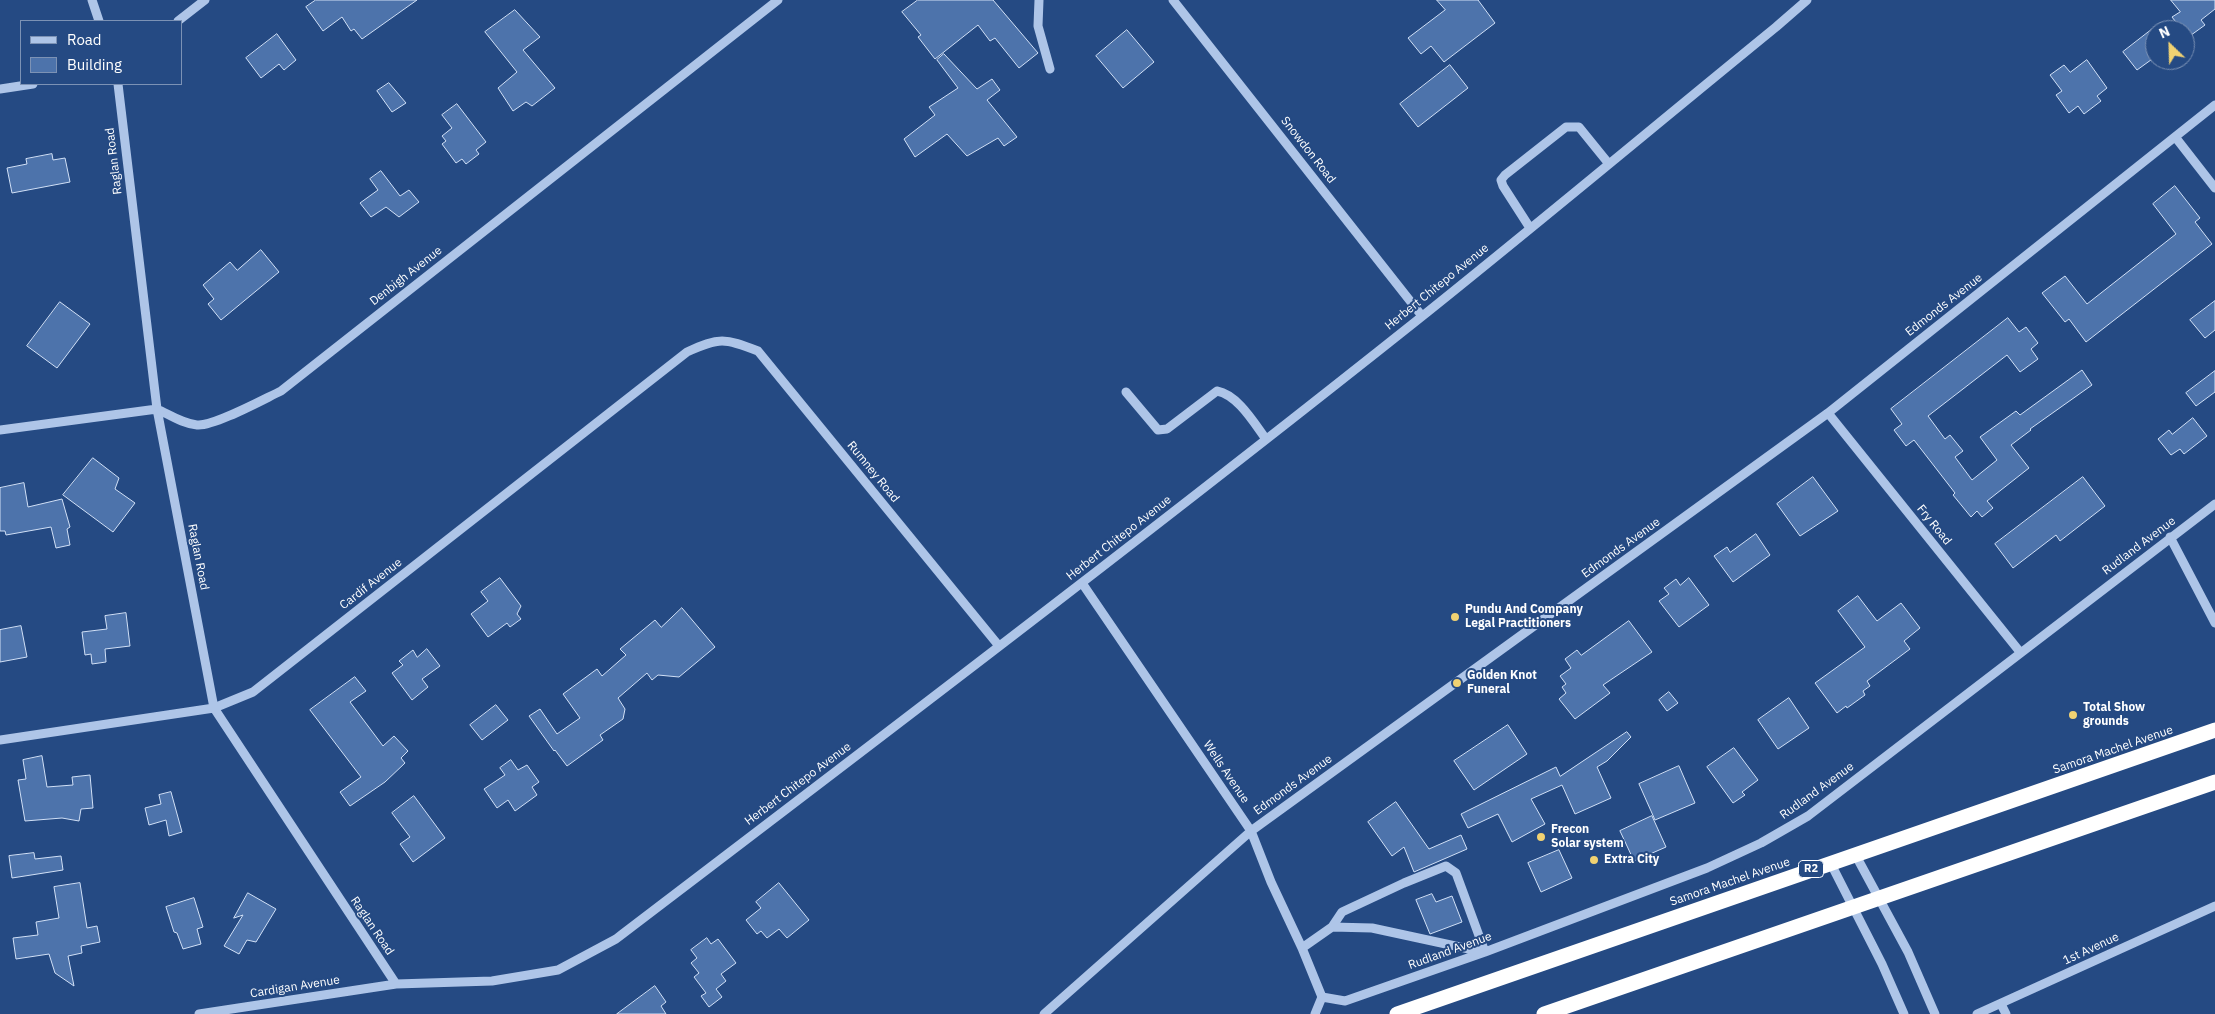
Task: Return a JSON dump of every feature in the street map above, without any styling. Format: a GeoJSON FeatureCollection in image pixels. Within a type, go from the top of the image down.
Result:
{"type":"FeatureCollection","features":[{"type":"Feature","properties":{"kind":"highway","name":"Samora Machel Avenue"},"geometry":{"type":"LineString","coordinates":[[1405,1013],[1830,862],[2215,730]]}},
{"type":"Feature","properties":{"kind":"highway"},"geometry":{"type":"LineString","coordinates":[[1544,1014],[2215,782]]}},
{"type":"Feature","properties":{"kind":"street"},"geometry":{"type":"LineString","coordinates":[[92,0],[99,20]]}},
{"type":"Feature","properties":{"kind":"street"},"geometry":{"type":"LineString","coordinates":[[179,20],[205,0]]}},
{"type":"Feature","properties":{"kind":"street","name":"Denbigh Avenue"},"geometry":{"type":"LineString","coordinates":[[157,409],[178,420],[199,425],[234,414],[281,391],[778,0]]}},
{"type":"Feature","properties":{"kind":"street"},"geometry":{"type":"LineString","coordinates":[[1039,0],[1038,26],[1050,69]]}},
{"type":"Feature","properties":{"kind":"street","name":"Snowdon Road"},"geometry":{"type":"LineString","coordinates":[[1173,0],[1422,316]]}},
{"type":"Feature","properties":{"kind":"street","name":"Herbert Chitepo Avenue"},"geometry":{"type":"LineString","coordinates":[[396,984],[492,981],[558,970],[616,939],[1082,583],[1422,316],[1776,28],[1806,0]]}},
{"type":"Feature","properties":{"kind":"street"},"geometry":{"type":"LineString","coordinates":[[0,89],[26,85]]}},
{"type":"Feature","properties":{"kind":"street","name":"Raglan Road"},"geometry":{"type":"LineString","coordinates":[[118,85],[157,409],[214,708],[396,984]]}},
{"type":"Feature","properties":{"kind":"street","name":"Edmonds Avenue"},"geometry":{"type":"LineString","coordinates":[[1044,1014],[1251,831],[1828,414],[2215,105]]}},
{"type":"Feature","properties":{"kind":"street"},"geometry":{"type":"LineString","coordinates":[[1530,228],[1503,186],[1501,180],[1505,175],[1566,127],[1573,125],[1579,127],[1609,164]]}},
{"type":"Feature","properties":{"kind":"street"},"geometry":{"type":"LineString","coordinates":[[2176,138],[2215,188]]}},
{"type":"Feature","properties":{"kind":"street","name":"Rumney Road"},"geometry":{"type":"LineString","coordinates":[[711,341],[733,341],[758,351],[999,646]]}},
{"type":"Feature","properties":{"kind":"street","name":"Cardif Avenue"},"geometry":{"type":"LineString","coordinates":[[0,740],[214,708],[253,692],[687,352],[711,341]]}},
{"type":"Feature","properties":{"kind":"street"},"geometry":{"type":"LineString","coordinates":[[1126,392],[1158,430],[1168,429],[1217,392],[1224,392],[1242,408],[1266,439]]}},
{"type":"Feature","properties":{"kind":"street"},"geometry":{"type":"LineString","coordinates":[[0,430],[157,409]]}},
{"type":"Feature","properties":{"kind":"street","name":"Fry Road"},"geometry":{"type":"LineString","coordinates":[[1828,414],[2020,652]]}},
{"type":"Feature","properties":{"kind":"street","name":"Rudland Avenue"},"geometry":{"type":"LineString","coordinates":[[1322,997],[1345,1001],[1485,952],[1707,868],[1760,843],[1808,816],[2215,504]]}},
{"type":"Feature","properties":{"kind":"street"},"geometry":{"type":"LineString","coordinates":[[2170,537],[2215,622]]}},
{"type":"Feature","properties":{"kind":"street","name":"Wells Avenue"},"geometry":{"type":"LineString","coordinates":[[1082,583],[1251,831],[1271,882],[1302,948],[1322,997]]}},
{"type":"Feature","properties":{"kind":"street"},"geometry":{"type":"LineString","coordinates":[[1855,854],[1908,952],[1935,1014]]}},
{"type":"Feature","properties":{"kind":"street"},"geometry":{"type":"LineString","coordinates":[[1830,862],[1854,907],[1904,1014]]}},
{"type":"Feature","properties":{"kind":"street"},"geometry":{"type":"LineString","coordinates":[[1302,948],[1332,928],[1342,912],[1446,866],[1456,873],[1485,952]]}},
{"type":"Feature","properties":{"kind":"street","name":"1st Avenue"},"geometry":{"type":"LineString","coordinates":[[1977,1014],[2215,906]]}},
{"type":"Feature","properties":{"kind":"street"},"geometry":{"type":"LineString","coordinates":[[1332,928],[1372,928],[1485,952]]}},
{"type":"Feature","properties":{"kind":"street","name":"Cardigan Avenue"},"geometry":{"type":"LineString","coordinates":[[199,1014],[396,984]]}},
{"type":"Feature","properties":{"kind":"street"},"geometry":{"type":"LineString","coordinates":[[1315,1014],[1322,997]]}},
{"type":"Feature","properties":{"kind":"street"},"geometry":{"type":"LineString","coordinates":[[2001,1004],[2006,1014]]}},
{"type":"Feature","properties":{"kind":"building"},"geometry":{"type":"Polygon","coordinates":[[[316,0],[417,0],[362,39],[354,29],[351,31],[342,17],[323,31],[306,7],[316,0]]]}},
{"type":"Feature","properties":{"kind":"building"},"geometry":{"type":"Polygon","coordinates":[[[918,0],[993,0],[1038,53],[1019,68],[995,38],[990,41],[978,25],[935,59],[918,37],[921,35],[902,12],[918,0]]]}},
{"type":"Feature","properties":{"kind":"building"},"geometry":{"type":"Polygon","coordinates":[[[1437,0],[1478,0],[1495,23],[1444,62],[1431,46],[1421,54],[1408,38],[1445,10],[1437,0]]]}},
{"type":"Feature","properties":{"kind":"building"},"geometry":{"type":"Polygon","coordinates":[[[2171,0],[2215,0],[2215,9],[2201,20],[2205,25],[2195,32],[2195,20],[2174,20],[2172,17],[2180,12],[2171,0]]]}},
{"type":"Feature","properties":{"kind":"building"},"geometry":{"type":"Polygon","coordinates":[[[515,10],[540,37],[523,50],[555,88],[532,106],[526,102],[513,111],[498,88],[517,72],[485,32],[515,10]]]}},
{"type":"Feature","properties":{"kind":"building"},"geometry":{"type":"Polygon","coordinates":[[[1127,30],[1154,62],[1123,88],[1096,56],[1127,30]]]}},
{"type":"Feature","properties":{"kind":"building"},"geometry":{"type":"Polygon","coordinates":[[[277,34],[296,60],[284,70],[279,64],[261,78],[246,58],[277,34]]]}},
{"type":"Feature","properties":{"kind":"building"},"geometry":{"type":"Polygon","coordinates":[[[2145,35],[2145,64],[2137,70],[2123,52],[2145,35]]]}},
{"type":"Feature","properties":{"kind":"building"},"geometry":{"type":"Polygon","coordinates":[[[944,54],[977,89],[992,79],[1000,90],[987,100],[1017,137],[1004,146],[998,138],[967,156],[947,134],[915,157],[904,139],[935,115],[929,107],[958,88],[937,60],[944,54]]]}},
{"type":"Feature","properties":{"kind":"building"},"geometry":{"type":"Polygon","coordinates":[[[2087,60],[2107,88],[2097,96],[2101,101],[2084,114],[2078,106],[2069,113],[2056,95],[2062,91],[2050,75],[2064,65],[2070,72],[2087,60]]]}},
{"type":"Feature","properties":{"kind":"building"},"geometry":{"type":"Polygon","coordinates":[[[1450,65],[1468,88],[1418,127],[1400,104],[1450,65]]]}},
{"type":"Feature","properties":{"kind":"building"},"geometry":{"type":"Polygon","coordinates":[[[389,83],[406,103],[392,112],[377,91],[389,83]]]}},
{"type":"Feature","properties":{"kind":"building"},"geometry":{"type":"Polygon","coordinates":[[[457,104],[486,142],[476,150],[479,154],[466,164],[462,159],[456,163],[442,144],[446,141],[442,136],[452,128],[442,115],[457,104]]]}},
{"type":"Feature","properties":{"kind":"building"},"geometry":{"type":"Polygon","coordinates":[[[52,154],[53,160],[65,158],[70,182],[12,193],[7,168],[27,164],[26,159],[52,154]]]}},
{"type":"Feature","properties":{"kind":"building"},"geometry":{"type":"Polygon","coordinates":[[[381,171],[400,196],[409,190],[419,202],[399,217],[386,207],[371,217],[360,203],[378,190],[370,179],[381,171]]]}},
{"type":"Feature","properties":{"kind":"building"},"geometry":{"type":"Polygon","coordinates":[[[2175,186],[2200,218],[2195,222],[2212,244],[2086,342],[2069,319],[2065,322],[2042,293],[2065,276],[2087,304],[2176,234],[2153,204],[2175,186]]]}},
{"type":"Feature","properties":{"kind":"building"},"geometry":{"type":"Polygon","coordinates":[[[261,250],[279,272],[221,320],[208,304],[214,299],[203,285],[230,262],[237,270],[261,250]]]}},
{"type":"Feature","properties":{"kind":"building"},"geometry":{"type":"Polygon","coordinates":[[[2215,301],[2215,330],[2205,338],[2190,320],[2215,301]]]}},
{"type":"Feature","properties":{"kind":"building"},"geometry":{"type":"Polygon","coordinates":[[[60,302],[90,324],[57,368],[27,346],[60,302]]]}},
{"type":"Feature","properties":{"kind":"building"},"geometry":{"type":"Polygon","coordinates":[[[2008,318],[2019,332],[2026,327],[2038,343],[2031,349],[2038,359],[2020,372],[2007,355],[1928,416],[1945,439],[1950,435],[1963,451],[1955,457],[1972,480],[1997,460],[1980,437],[2016,411],[2020,415],[2082,370],[2092,385],[2030,429],[2011,445],[2029,468],[1987,501],[1993,508],[1982,517],[1977,511],[1971,517],[1914,440],[1906,446],[1894,430],[1902,424],[1891,409],[2008,318]]]}},
{"type":"Feature","properties":{"kind":"building"},"geometry":{"type":"Polygon","coordinates":[[[2215,371],[2215,392],[2196,406],[2186,393],[2215,371]]]}},
{"type":"Feature","properties":{"kind":"building"},"geometry":{"type":"Polygon","coordinates":[[[2193,418],[2207,436],[2184,454],[2180,449],[2171,455],[2158,439],[2169,430],[2172,434],[2193,418]]]}},
{"type":"Feature","properties":{"kind":"building"},"geometry":{"type":"Polygon","coordinates":[[[93,458],[119,478],[115,489],[135,503],[113,532],[63,495],[93,458]]]}},
{"type":"Feature","properties":{"kind":"building"},"geometry":{"type":"Polygon","coordinates":[[[1813,477],[1838,511],[1800,536],[1777,504],[1813,477]]]}},
{"type":"Feature","properties":{"kind":"building"},"geometry":{"type":"Polygon","coordinates":[[[2083,477],[2105,506],[2060,541],[2056,535],[2013,568],[1995,544],[2083,477]]]}},
{"type":"Feature","properties":{"kind":"building"},"geometry":{"type":"Polygon","coordinates":[[[24,483],[28,507],[62,499],[70,527],[67,529],[70,545],[56,548],[51,527],[6,535],[5,531],[0,531],[0,488],[24,483]]]}},
{"type":"Feature","properties":{"kind":"building"},"geometry":{"type":"Polygon","coordinates":[[[1756,534],[1770,555],[1733,582],[1714,556],[1727,547],[1730,552],[1756,534]]]}},
{"type":"Feature","properties":{"kind":"building"},"geometry":{"type":"Polygon","coordinates":[[[500,578],[521,606],[517,614],[521,619],[510,627],[507,623],[488,637],[471,614],[488,601],[481,592],[500,578]]]}},
{"type":"Feature","properties":{"kind":"building"},"geometry":{"type":"Polygon","coordinates":[[[1689,578],[1709,605],[1679,627],[1659,601],[1669,594],[1664,588],[1676,579],[1680,585],[1689,578]]]}},
{"type":"Feature","properties":{"kind":"building"},"geometry":{"type":"Polygon","coordinates":[[[1858,596],[1877,621],[1901,603],[1920,628],[1904,641],[1910,649],[1867,681],[1870,686],[1863,691],[1865,695],[1837,713],[1815,683],[1865,647],[1838,611],[1858,596]]]}},
{"type":"Feature","properties":{"kind":"building"},"geometry":{"type":"Polygon","coordinates":[[[682,608],[715,647],[679,677],[658,675],[652,680],[647,673],[618,698],[625,709],[623,719],[600,735],[603,740],[567,766],[529,716],[540,709],[557,734],[580,718],[563,694],[597,669],[602,676],[626,655],[620,649],[655,620],[661,627],[682,608]]]}},
{"type":"Feature","properties":{"kind":"building"},"geometry":{"type":"Polygon","coordinates":[[[126,613],[130,646],[105,649],[106,662],[92,664],[91,654],[85,655],[82,632],[107,629],[105,616],[126,613]]]}},
{"type":"Feature","properties":{"kind":"building"},"geometry":{"type":"Polygon","coordinates":[[[1629,621],[1652,652],[1603,685],[1610,693],[1575,719],[1559,699],[1566,693],[1562,687],[1566,684],[1560,676],[1571,668],[1565,659],[1577,650],[1581,655],[1629,621]]]}},
{"type":"Feature","properties":{"kind":"building"},"geometry":{"type":"Polygon","coordinates":[[[21,626],[27,657],[0,662],[0,630],[21,626]]]}},
{"type":"Feature","properties":{"kind":"building"},"geometry":{"type":"Polygon","coordinates":[[[427,649],[440,666],[422,679],[428,687],[412,700],[392,673],[403,665],[399,661],[413,650],[417,657],[427,649]]]}},
{"type":"Feature","properties":{"kind":"building"},"geometry":{"type":"Polygon","coordinates":[[[355,677],[366,691],[350,702],[383,746],[394,736],[408,751],[401,758],[405,763],[385,782],[350,806],[340,792],[361,777],[310,710],[355,677]]]}},
{"type":"Feature","properties":{"kind":"building"},"geometry":{"type":"Polygon","coordinates":[[[1669,692],[1678,703],[1667,711],[1659,700],[1669,692]]]}},
{"type":"Feature","properties":{"kind":"building"},"geometry":{"type":"Polygon","coordinates":[[[1789,698],[1809,728],[1778,749],[1758,720],[1789,698]]]}},
{"type":"Feature","properties":{"kind":"building"},"geometry":{"type":"Polygon","coordinates":[[[496,705],[508,720],[482,740],[470,725],[496,705]]]}},
{"type":"Feature","properties":{"kind":"building"},"geometry":{"type":"Polygon","coordinates":[[[1508,725],[1527,754],[1474,790],[1454,761],[1508,725]]]}},
{"type":"Feature","properties":{"kind":"building"},"geometry":{"type":"Polygon","coordinates":[[[1627,732],[1631,737],[1607,761],[1597,767],[1611,798],[1575,814],[1562,785],[1531,799],[1545,824],[1512,842],[1498,814],[1468,828],[1461,814],[1556,767],[1560,776],[1627,732]]]}},
{"type":"Feature","properties":{"kind":"building"},"geometry":{"type":"Polygon","coordinates":[[[1734,748],[1758,780],[1742,792],[1745,795],[1733,803],[1707,767],[1734,748]]]}},
{"type":"Feature","properties":{"kind":"building"},"geometry":{"type":"Polygon","coordinates":[[[42,756],[47,787],[73,785],[72,777],[90,775],[93,808],[81,809],[79,821],[62,818],[25,821],[18,780],[26,779],[23,760],[42,756]]]}},
{"type":"Feature","properties":{"kind":"building"},"geometry":{"type":"Polygon","coordinates":[[[511,760],[518,770],[527,765],[539,782],[532,787],[537,795],[515,811],[508,800],[497,808],[484,789],[505,775],[500,768],[511,760]]]}},
{"type":"Feature","properties":{"kind":"building"},"geometry":{"type":"Polygon","coordinates":[[[1679,766],[1695,803],[1655,820],[1639,784],[1679,766]]]}},
{"type":"Feature","properties":{"kind":"building"},"geometry":{"type":"Polygon","coordinates":[[[171,792],[182,832],[169,836],[166,820],[149,825],[145,808],[161,804],[159,795],[171,792]]]}},
{"type":"Feature","properties":{"kind":"building"},"geometry":{"type":"Polygon","coordinates":[[[414,796],[445,838],[413,862],[400,844],[410,837],[392,813],[414,796]]]}},
{"type":"Feature","properties":{"kind":"building"},"geometry":{"type":"Polygon","coordinates":[[[1396,802],[1429,849],[1461,835],[1467,849],[1414,872],[1404,847],[1392,856],[1368,822],[1396,802]]]}},
{"type":"Feature","properties":{"kind":"building"},"geometry":{"type":"Polygon","coordinates":[[[1652,816],[1666,847],[1634,861],[1620,831],[1652,816]]]}},
{"type":"Feature","properties":{"kind":"building"},"geometry":{"type":"Polygon","coordinates":[[[1559,850],[1572,878],[1541,892],[1528,863],[1559,850]]]}},
{"type":"Feature","properties":{"kind":"building"},"geometry":{"type":"Polygon","coordinates":[[[34,853],[35,859],[61,856],[63,870],[12,878],[9,856],[34,853]]]}},
{"type":"Feature","properties":{"kind":"building"},"geometry":{"type":"Polygon","coordinates":[[[80,883],[87,928],[97,926],[100,942],[81,946],[82,953],[68,956],[74,986],[55,973],[49,954],[16,959],[13,938],[38,935],[36,922],[59,918],[54,887],[80,883]]]}},
{"type":"Feature","properties":{"kind":"building"},"geometry":{"type":"Polygon","coordinates":[[[779,883],[809,920],[787,938],[779,929],[767,938],[761,931],[757,934],[746,920],[761,908],[756,902],[779,883]]]}},
{"type":"Feature","properties":{"kind":"building"},"geometry":{"type":"Polygon","coordinates":[[[248,893],[276,909],[256,942],[247,940],[239,954],[224,946],[243,915],[234,918],[248,893]]]}},
{"type":"Feature","properties":{"kind":"building"},"geometry":{"type":"Polygon","coordinates":[[[1432,894],[1436,902],[1452,896],[1462,922],[1430,934],[1416,900],[1432,894]]]}},
{"type":"Feature","properties":{"kind":"building"},"geometry":{"type":"Polygon","coordinates":[[[194,898],[203,927],[197,929],[201,944],[183,949],[177,933],[174,932],[166,907],[194,898]]]}},
{"type":"Feature","properties":{"kind":"building"},"geometry":{"type":"Polygon","coordinates":[[[707,938],[711,944],[718,939],[736,963],[721,974],[726,981],[716,989],[722,997],[709,1007],[701,996],[706,993],[694,977],[699,973],[691,963],[697,958],[691,950],[707,938]]]}},
{"type":"Feature","properties":{"kind":"building"},"geometry":{"type":"Polygon","coordinates":[[[655,986],[666,1002],[661,1006],[666,1014],[617,1014],[655,986]]]}},
{"type":"Feature","properties":{"kind":"place","name":"Pundu And Company Legal Practitioners"},"geometry":{"type":"Point","coordinates":[1455,617]}},
{"type":"Feature","properties":{"kind":"place","name":"Golden Knot Funeral"},"geometry":{"type":"Point","coordinates":[1457,683]}},
{"type":"Feature","properties":{"kind":"place","name":"Total Show grounds"},"geometry":{"type":"Point","coordinates":[2073,715]}},
{"type":"Feature","properties":{"kind":"place","name":"Frecon Solar system"},"geometry":{"type":"Point","coordinates":[1541,837]}},
{"type":"Feature","properties":{"kind":"place","name":"Extra City"},"geometry":{"type":"Point","coordinates":[1594,860]}}]}
